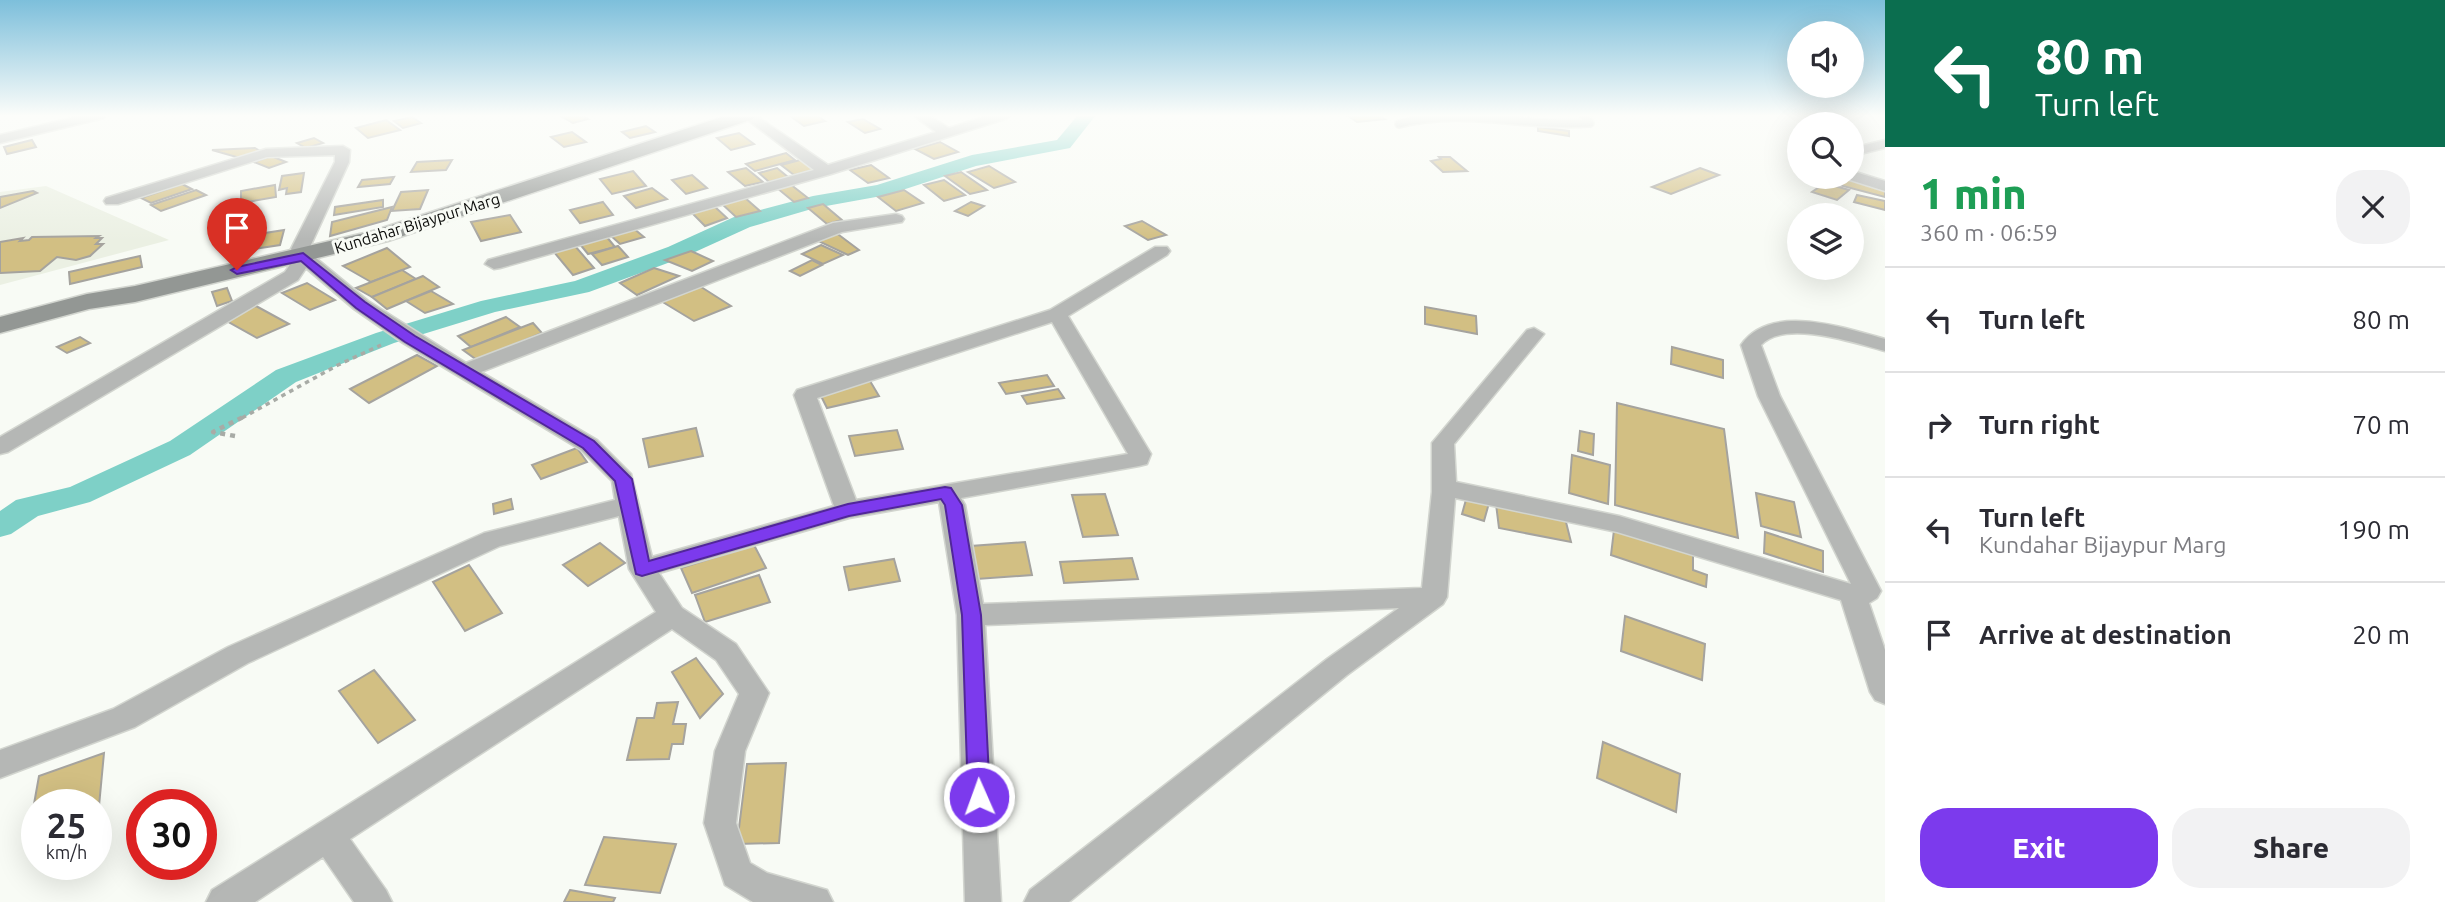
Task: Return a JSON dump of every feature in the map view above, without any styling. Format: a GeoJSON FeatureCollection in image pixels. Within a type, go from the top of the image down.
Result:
{"type":"FeatureCollection","features":[{"type":"Feature","properties":{"kind":"main road","name":"Kundahar Bijaypur Marg"},"geometry":{"type":"LineString","coordinates":[[0,325],[87,302],[303,257],[380,236],[620,157]]}},
{"type":"Feature","properties":{"kind":"street"},"geometry":{"type":"LineString","coordinates":[[112,201],[253,157]]}},
{"type":"Feature","properties":{"kind":"street"},"geometry":{"type":"LineString","coordinates":[[342,157],[300,249],[303,257],[361,305],[402,333],[589,445],[623,479],[642,569],[671,615],[726,652],[754,693],[730,751],[720,823],[737,874],[760,888],[815,902]]}},
{"type":"Feature","properties":{"kind":"street"},"geometry":{"type":"LineString","coordinates":[[806,157],[826,171]]}},
{"type":"Feature","properties":{"kind":"street"},"geometry":{"type":"LineString","coordinates":[[494,264],[871,157]]}},
{"type":"Feature","properties":{"kind":"street"},"geometry":{"type":"LineString","coordinates":[[1864,180],[1885,186]]}},
{"type":"Feature","properties":{"kind":"street"},"geometry":{"type":"LineString","coordinates":[[466,371],[839,227],[896,219]]}},
{"type":"Feature","properties":{"kind":"street"},"geometry":{"type":"LineString","coordinates":[[848,510],[805,395],[1057,314],[1161,251]]}},
{"type":"Feature","properties":{"kind":"street"},"geometry":{"type":"LineString","coordinates":[[0,447],[292,276],[303,257]]}},
{"type":"Feature","properties":{"kind":"street"},"geometry":{"type":"LineString","coordinates":[[642,569],[848,510],[1139,458],[1140,454],[1057,314]]}},
{"type":"Feature","properties":{"kind":"street"},"geometry":{"type":"LineString","coordinates":[[1444,492],[1460,489],[1619,524],[1863,595],[1868,591],[1769,396],[1751,345],[1764,333],[1796,328],[1834,332],[1885,345]]}},
{"type":"Feature","properties":{"kind":"street"},"geometry":{"type":"LineString","coordinates":[[1042,902],[1337,667],[1434,597],[1444,492],[1443,443],[1534,334]]}},
{"type":"Feature","properties":{"kind":"street"},"geometry":{"type":"LineString","coordinates":[[945,492],[953,505],[971,615],[983,902]]}},
{"type":"Feature","properties":{"kind":"street"},"geometry":{"type":"LineString","coordinates":[[0,764],[124,718],[237,655],[492,539],[629,505]]}},
{"type":"Feature","properties":{"kind":"street"},"geometry":{"type":"LineString","coordinates":[[1853,594],[1885,692]]}},
{"type":"Feature","properties":{"kind":"street"},"geometry":{"type":"LineString","coordinates":[[971,615],[1434,597]]}},
{"type":"Feature","properties":{"kind":"street"},"geometry":{"type":"LineString","coordinates":[[224,902],[330,837],[671,615]]}},
{"type":"Feature","properties":{"kind":"street"},"geometry":{"type":"LineString","coordinates":[[330,837],[374,902]]}},
{"type":"Feature","properties":{"kind":"path"},"geometry":{"type":"LineString","coordinates":[[235,436],[213,432],[251,414],[338,363],[402,333]]}},
{"type":"Feature","properties":{"kind":"shaded area"},"geometry":{"type":"Polygon","coordinates":[[[46,186],[169,240],[0,285],[0,192],[46,186]]]}},
{"type":"Feature","properties":{"kind":"building"},"geometry":{"type":"Polygon","coordinates":[[[274,157],[286,162],[269,168],[254,162],[274,157]]]}},
{"type":"Feature","properties":{"kind":"building"},"geometry":{"type":"Polygon","coordinates":[[[771,157],[791,157],[795,160],[755,171],[746,164],[771,157]]]}},
{"type":"Feature","properties":{"kind":"building"},"geometry":{"type":"Polygon","coordinates":[[[1439,157],[1450,157],[1467,171],[1443,172],[1431,161],[1441,159],[1439,157]]]}},
{"type":"Feature","properties":{"kind":"building"},"geometry":{"type":"Polygon","coordinates":[[[804,159],[817,169],[794,175],[781,165],[804,159]]]}},
{"type":"Feature","properties":{"kind":"building"},"geometry":{"type":"Polygon","coordinates":[[[452,160],[446,170],[411,172],[417,162],[452,160]]]}},
{"type":"Feature","properties":{"kind":"building"},"geometry":{"type":"Polygon","coordinates":[[[871,165],[889,178],[868,183],[850,170],[871,165]]]}},
{"type":"Feature","properties":{"kind":"building"},"geometry":{"type":"Polygon","coordinates":[[[989,166],[1015,182],[994,188],[968,172],[989,166]]]}},
{"type":"Feature","properties":{"kind":"building"},"geometry":{"type":"Polygon","coordinates":[[[746,168],[763,182],[745,186],[728,172],[746,168]]]}},
{"type":"Feature","properties":{"kind":"building"},"geometry":{"type":"Polygon","coordinates":[[[777,168],[788,177],[769,182],[759,173],[777,168]]]}},
{"type":"Feature","properties":{"kind":"building"},"geometry":{"type":"Polygon","coordinates":[[[1700,168],[1719,175],[1671,194],[1652,187],[1700,168]]]}},
{"type":"Feature","properties":{"kind":"building"},"geometry":{"type":"Polygon","coordinates":[[[633,171],[646,186],[612,194],[600,179],[633,171]]]}},
{"type":"Feature","properties":{"kind":"building"},"geometry":{"type":"Polygon","coordinates":[[[961,172],[987,190],[970,194],[945,176],[961,172]]]}},
{"type":"Feature","properties":{"kind":"building"},"geometry":{"type":"Polygon","coordinates":[[[304,173],[301,192],[286,194],[287,188],[279,190],[282,176],[304,173]]]}},
{"type":"Feature","properties":{"kind":"building"},"geometry":{"type":"Polygon","coordinates":[[[692,175],[707,188],[686,194],[672,180],[692,175]]]}},
{"type":"Feature","properties":{"kind":"building"},"geometry":{"type":"Polygon","coordinates":[[[394,177],[390,184],[358,187],[362,180],[394,177]]]}},
{"type":"Feature","properties":{"kind":"building"},"geometry":{"type":"Polygon","coordinates":[[[944,180],[965,195],[944,201],[924,185],[944,180]]]}},
{"type":"Feature","properties":{"kind":"building"},"geometry":{"type":"Polygon","coordinates":[[[182,184],[192,189],[151,203],[141,198],[182,184]]]}},
{"type":"Feature","properties":{"kind":"building"},"geometry":{"type":"Polygon","coordinates":[[[790,184],[808,198],[794,202],[777,188],[790,184]]]}},
{"type":"Feature","properties":{"kind":"building"},"geometry":{"type":"Polygon","coordinates":[[[1864,184],[1885,189],[1885,197],[1854,189],[1864,189],[1864,184]]]}},
{"type":"Feature","properties":{"kind":"building"},"geometry":{"type":"Polygon","coordinates":[[[275,185],[276,197],[241,203],[241,191],[275,185]]]}},
{"type":"Feature","properties":{"kind":"building"},"geometry":{"type":"Polygon","coordinates":[[[652,188],[667,199],[636,208],[624,196],[652,188]]]}},
{"type":"Feature","properties":{"kind":"building"},"geometry":{"type":"Polygon","coordinates":[[[1816,189],[1849,190],[1837,200],[1812,192],[1816,189]]]}},
{"type":"Feature","properties":{"kind":"building"},"geometry":{"type":"Polygon","coordinates":[[[196,190],[206,195],[161,211],[151,205],[196,190]]]}},
{"type":"Feature","properties":{"kind":"building"},"geometry":{"type":"Polygon","coordinates":[[[428,190],[420,209],[392,211],[401,192],[428,190]]]}},
{"type":"Feature","properties":{"kind":"building"},"geometry":{"type":"Polygon","coordinates":[[[904,190],[923,203],[896,211],[878,197],[904,190]]]}},
{"type":"Feature","properties":{"kind":"building"},"geometry":{"type":"Polygon","coordinates":[[[33,191],[37,193],[0,208],[0,197],[33,191]]]}},
{"type":"Feature","properties":{"kind":"building"},"geometry":{"type":"Polygon","coordinates":[[[1857,195],[1885,201],[1885,210],[1864,203],[1854,202],[1857,195]]]}},
{"type":"Feature","properties":{"kind":"building"},"geometry":{"type":"Polygon","coordinates":[[[744,197],[760,211],[736,217],[721,203],[744,197]]]}},
{"type":"Feature","properties":{"kind":"building"},"geometry":{"type":"Polygon","coordinates":[[[383,200],[383,207],[334,215],[335,207],[383,200]]]}},
{"type":"Feature","properties":{"kind":"building"},"geometry":{"type":"Polygon","coordinates":[[[603,202],[613,215],[580,223],[570,210],[603,202]]]}},
{"type":"Feature","properties":{"kind":"building"},"geometry":{"type":"Polygon","coordinates":[[[971,202],[984,206],[968,216],[955,211],[971,202]]]}},
{"type":"Feature","properties":{"kind":"building"},"geometry":{"type":"Polygon","coordinates":[[[823,204],[842,220],[827,224],[808,208],[823,204]]]}},
{"type":"Feature","properties":{"kind":"building"},"geometry":{"type":"Polygon","coordinates":[[[714,206],[727,218],[705,226],[692,213],[714,206]]]}},
{"type":"Feature","properties":{"kind":"building"},"geometry":{"type":"Polygon","coordinates":[[[392,207],[387,220],[330,236],[332,222],[392,207]]]}},
{"type":"Feature","properties":{"kind":"building"},"geometry":{"type":"Polygon","coordinates":[[[510,215],[521,232],[481,241],[471,222],[510,215]]]}},
{"type":"Feature","properties":{"kind":"building"},"geometry":{"type":"Polygon","coordinates":[[[1142,221],[1166,235],[1148,240],[1125,226],[1142,221]]]}},
{"type":"Feature","properties":{"kind":"building"},"geometry":{"type":"Polygon","coordinates":[[[633,228],[644,237],[620,244],[610,235],[633,228]]]}},
{"type":"Feature","properties":{"kind":"building"},"geometry":{"type":"Polygon","coordinates":[[[284,230],[280,245],[254,249],[259,234],[284,230]]]}},
{"type":"Feature","properties":{"kind":"building"},"geometry":{"type":"Polygon","coordinates":[[[835,232],[859,250],[848,255],[814,239],[835,232]]]}},
{"type":"Feature","properties":{"kind":"building"},"geometry":{"type":"Polygon","coordinates":[[[99,236],[96,238],[102,238],[96,244],[103,244],[90,256],[76,260],[57,257],[40,271],[0,273],[0,242],[23,238],[20,241],[29,240],[32,237],[99,236]]]}},
{"type":"Feature","properties":{"kind":"building"},"geometry":{"type":"Polygon","coordinates":[[[606,236],[615,247],[588,254],[579,243],[606,236]]]}},
{"type":"Feature","properties":{"kind":"building"},"geometry":{"type":"Polygon","coordinates":[[[821,245],[843,255],[823,264],[802,254],[821,245]]]}},
{"type":"Feature","properties":{"kind":"building"},"geometry":{"type":"Polygon","coordinates":[[[575,246],[594,268],[573,275],[554,252],[575,246]]]}},
{"type":"Feature","properties":{"kind":"building"},"geometry":{"type":"Polygon","coordinates":[[[618,246],[628,257],[602,265],[592,254],[618,246]]]}},
{"type":"Feature","properties":{"kind":"building"},"geometry":{"type":"Polygon","coordinates":[[[387,248],[410,267],[371,282],[343,266],[387,248]]]}},
{"type":"Feature","properties":{"kind":"building"},"geometry":{"type":"Polygon","coordinates":[[[691,251],[713,261],[692,271],[665,260],[691,251]]]}},
{"type":"Feature","properties":{"kind":"building"},"geometry":{"type":"Polygon","coordinates":[[[140,256],[142,267],[70,284],[69,272],[140,256]]]}},
{"type":"Feature","properties":{"kind":"building"},"geometry":{"type":"Polygon","coordinates":[[[812,260],[822,265],[800,276],[790,271],[812,260]]]}},
{"type":"Feature","properties":{"kind":"building"},"geometry":{"type":"Polygon","coordinates":[[[654,268],[679,276],[637,295],[620,283],[654,268]]]}},
{"type":"Feature","properties":{"kind":"building"},"geometry":{"type":"Polygon","coordinates":[[[402,270],[416,279],[372,297],[356,288],[402,270]]]}},
{"type":"Feature","properties":{"kind":"building"},"geometry":{"type":"Polygon","coordinates":[[[423,276],[439,287],[387,309],[372,297],[423,276]]]}},
{"type":"Feature","properties":{"kind":"building"},"geometry":{"type":"Polygon","coordinates":[[[307,283],[335,300],[310,310],[282,293],[307,283]]]}},
{"type":"Feature","properties":{"kind":"building"},"geometry":{"type":"Polygon","coordinates":[[[698,285],[731,306],[694,321],[661,301],[698,285]]]}},
{"type":"Feature","properties":{"kind":"building"},"geometry":{"type":"Polygon","coordinates":[[[227,288],[232,301],[217,306],[212,292],[227,288]]]}},
{"type":"Feature","properties":{"kind":"building"},"geometry":{"type":"Polygon","coordinates":[[[431,291],[453,304],[425,313],[406,301],[431,291]]]}},
{"type":"Feature","properties":{"kind":"building"},"geometry":{"type":"Polygon","coordinates":[[[256,306],[289,324],[257,338],[225,320],[256,306]]]}},
{"type":"Feature","properties":{"kind":"building"},"geometry":{"type":"Polygon","coordinates":[[[1425,307],[1476,316],[1477,334],[1425,324],[1425,307]]]}},
{"type":"Feature","properties":{"kind":"building"},"geometry":{"type":"Polygon","coordinates":[[[506,317],[520,327],[471,347],[458,336],[506,317]]]}},
{"type":"Feature","properties":{"kind":"building"},"geometry":{"type":"Polygon","coordinates":[[[533,323],[542,333],[477,360],[463,350],[533,323]]]}},
{"type":"Feature","properties":{"kind":"building"},"geometry":{"type":"Polygon","coordinates":[[[80,337],[90,343],[67,353],[57,347],[80,337]]]}},
{"type":"Feature","properties":{"kind":"building"},"geometry":{"type":"Polygon","coordinates":[[[1672,347],[1723,360],[1723,378],[1671,364],[1672,347]]]}},
{"type":"Feature","properties":{"kind":"building"},"geometry":{"type":"Polygon","coordinates":[[[417,355],[437,366],[369,403],[350,389],[417,355]]]}},
{"type":"Feature","properties":{"kind":"building"},"geometry":{"type":"Polygon","coordinates":[[[1047,375],[1054,386],[1006,394],[999,383],[1047,375]]]}},
{"type":"Feature","properties":{"kind":"building"},"geometry":{"type":"Polygon","coordinates":[[[870,381],[879,396],[827,408],[819,392],[870,381]]]}},
{"type":"Feature","properties":{"kind":"building"},"geometry":{"type":"Polygon","coordinates":[[[1058,389],[1064,398],[1027,404],[1022,396],[1058,389]]]}},
{"type":"Feature","properties":{"kind":"building"},"geometry":{"type":"Polygon","coordinates":[[[1617,403],[1724,429],[1738,538],[1615,505],[1617,403]]]}},
{"type":"Feature","properties":{"kind":"building"},"geometry":{"type":"Polygon","coordinates":[[[696,428],[703,456],[649,467],[643,439],[696,428]]]}},
{"type":"Feature","properties":{"kind":"building"},"geometry":{"type":"Polygon","coordinates":[[[897,430],[903,449],[855,456],[849,436],[897,430]]]}},
{"type":"Feature","properties":{"kind":"building"},"geometry":{"type":"Polygon","coordinates":[[[1580,431],[1594,434],[1593,455],[1578,451],[1580,431]]]}},
{"type":"Feature","properties":{"kind":"building"},"geometry":{"type":"Polygon","coordinates":[[[577,448],[587,462],[541,479],[532,465],[577,448]]]}},
{"type":"Feature","properties":{"kind":"building"},"geometry":{"type":"Polygon","coordinates":[[[1572,455],[1610,465],[1608,504],[1569,493],[1572,455]]]}},
{"type":"Feature","properties":{"kind":"building"},"geometry":{"type":"Polygon","coordinates":[[[1756,493],[1794,502],[1801,537],[1761,526],[1756,493]]]}},
{"type":"Feature","properties":{"kind":"building"},"geometry":{"type":"Polygon","coordinates":[[[1105,494],[1118,535],[1083,537],[1072,495],[1105,494]]]}},
{"type":"Feature","properties":{"kind":"building"},"geometry":{"type":"Polygon","coordinates":[[[1467,496],[1489,503],[1484,521],[1462,514],[1467,496]]]}},
{"type":"Feature","properties":{"kind":"building"},"geometry":{"type":"Polygon","coordinates":[[[511,499],[513,509],[494,514],[493,504],[511,499]]]}},
{"type":"Feature","properties":{"kind":"building"},"geometry":{"type":"Polygon","coordinates":[[[1496,504],[1565,518],[1571,542],[1499,528],[1496,504]]]}},
{"type":"Feature","properties":{"kind":"building"},"geometry":{"type":"Polygon","coordinates":[[[1614,530],[1693,555],[1693,570],[1707,575],[1706,587],[1611,555],[1614,530]]]}},
{"type":"Feature","properties":{"kind":"building"},"geometry":{"type":"Polygon","coordinates":[[[1765,532],[1823,551],[1823,572],[1764,553],[1765,532]]]}},
{"type":"Feature","properties":{"kind":"building"},"geometry":{"type":"Polygon","coordinates":[[[1025,542],[1032,575],[977,579],[971,546],[1025,542]]]}},
{"type":"Feature","properties":{"kind":"building"},"geometry":{"type":"Polygon","coordinates":[[[600,543],[625,563],[588,586],[563,565],[600,543]]]}},
{"type":"Feature","properties":{"kind":"building"},"geometry":{"type":"Polygon","coordinates":[[[754,545],[766,568],[692,593],[681,568],[754,545]]]}},
{"type":"Feature","properties":{"kind":"building"},"geometry":{"type":"Polygon","coordinates":[[[1132,558],[1138,579],[1064,583],[1060,562],[1132,558]]]}},
{"type":"Feature","properties":{"kind":"building"},"geometry":{"type":"Polygon","coordinates":[[[894,559],[900,581],[849,590],[844,567],[894,559]]]}},
{"type":"Feature","properties":{"kind":"building"},"geometry":{"type":"Polygon","coordinates":[[[469,565],[502,613],[465,631],[433,582],[469,565]]]}},
{"type":"Feature","properties":{"kind":"building"},"geometry":{"type":"Polygon","coordinates":[[[759,575],[770,602],[705,622],[695,595],[759,575]]]}},
{"type":"Feature","properties":{"kind":"building"},"geometry":{"type":"Polygon","coordinates":[[[1625,616],[1705,644],[1702,680],[1621,651],[1625,616]]]}},
{"type":"Feature","properties":{"kind":"building"},"geometry":{"type":"Polygon","coordinates":[[[696,658],[723,694],[700,718],[672,672],[696,658]]]}},
{"type":"Feature","properties":{"kind":"building"},"geometry":{"type":"Polygon","coordinates":[[[374,670],[415,720],[378,743],[339,691],[374,670]]]}},
{"type":"Feature","properties":{"kind":"building"},"geometry":{"type":"Polygon","coordinates":[[[678,702],[673,724],[686,724],[683,744],[672,744],[669,759],[627,760],[637,718],[654,718],[657,703],[678,702]]]}},
{"type":"Feature","properties":{"kind":"building"},"geometry":{"type":"Polygon","coordinates":[[[1603,742],[1680,774],[1676,812],[1597,778],[1603,742]]]}},
{"type":"Feature","properties":{"kind":"building"},"geometry":{"type":"Polygon","coordinates":[[[104,753],[101,789],[37,789],[39,776],[104,753]]]}},
{"type":"Feature","properties":{"kind":"building"},"geometry":{"type":"Polygon","coordinates":[[[786,763],[779,843],[737,844],[747,764],[786,763]]]}},
{"type":"Feature","properties":{"kind":"building"},"geometry":{"type":"Polygon","coordinates":[[[604,837],[676,844],[660,893],[585,885],[604,837]]]}},
{"type":"Feature","properties":{"kind":"building"},"geometry":{"type":"Polygon","coordinates":[[[570,890],[615,898],[613,902],[564,902],[570,890]]]}},
{"type":"Feature","properties":{"kind":"waterway"},"geometry":{"type":"LineString","coordinates":[[0,526],[27,508],[79,495],[180,448],[286,376],[385,338],[490,306],[581,287],[676,252],[742,222],[813,202],[880,191],[972,161],[993,157]]}},
{"type":"Feature","properties":{"kind":"route"},"geometry":{"type":"LineString","coordinates":[[237,270],[303,257],[361,305],[410,339],[589,445],[623,479],[642,569],[848,510],[945,492],[953,505],[971,615],[979,797]]}}]}
